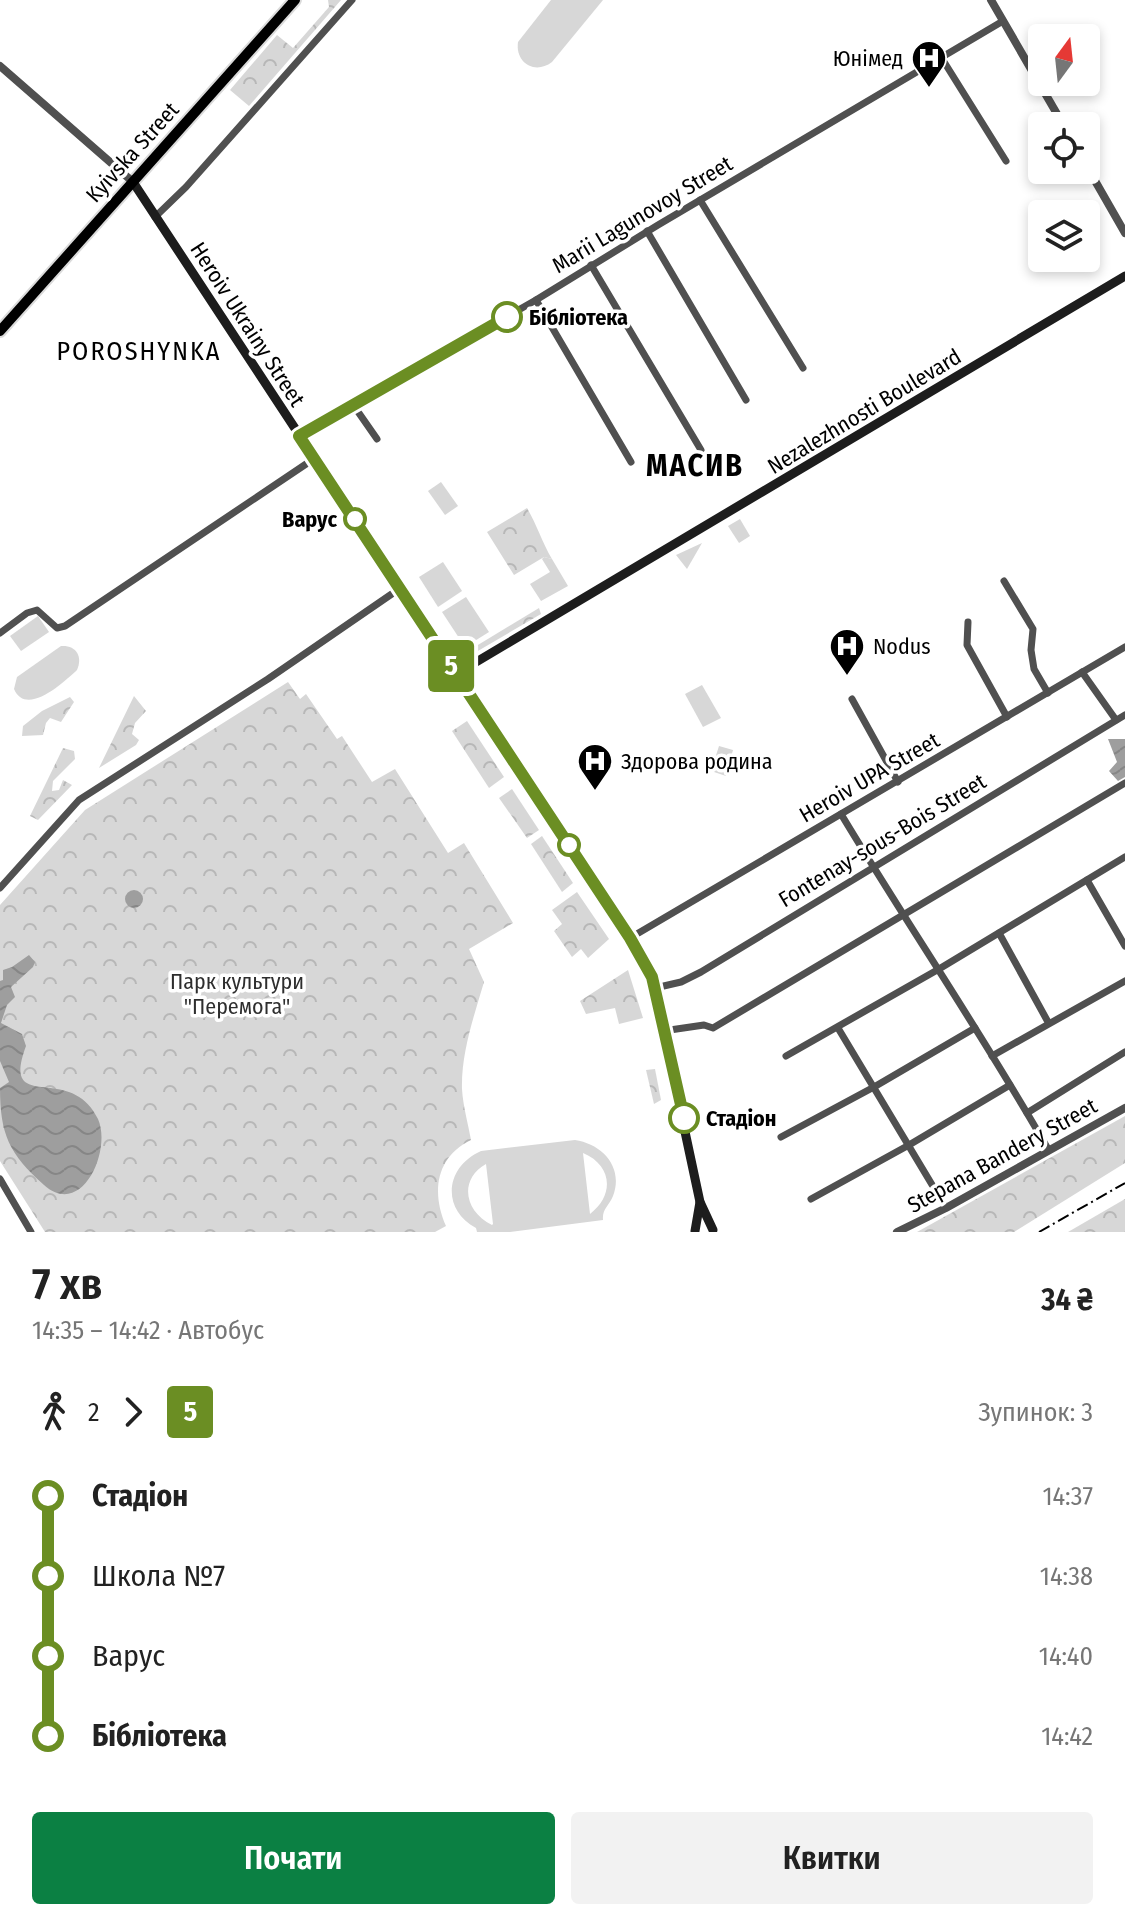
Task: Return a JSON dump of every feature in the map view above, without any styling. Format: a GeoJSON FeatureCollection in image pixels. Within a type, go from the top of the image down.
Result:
{"type":"FeatureCollection","features":[{"type":"Feature","properties":{"kind":"main road","name":"Kyivska Street"},"geometry":{"type":"LineString","coordinates":[[0,331],[295,0]]}},
{"type":"Feature","properties":{"kind":"main road","name":"Heroiv Ukrainy Street"},"geometry":{"type":"LineString","coordinates":[[133,182],[630,938],[652,977],[700,1202],[714,1231]]}},
{"type":"Feature","properties":{"kind":"main road","name":"Nezalezhnosti Boulevard"},"geometry":{"type":"LineString","coordinates":[[456,674],[1125,276]]}},
{"type":"Feature","properties":{"kind":"main road","name":"Heroiv Ukrainy Street"},"geometry":{"type":"LineString","coordinates":[[695,1232],[700,1202]]}},
{"type":"Feature","properties":{"kind":"main road"},"geometry":{"type":"LineString","coordinates":[[695,1232],[704,1227],[714,1231]]}},
{"type":"Feature","properties":{"kind":"street"},"geometry":{"type":"LineString","coordinates":[[155,217],[186,187],[352,0]]}},
{"type":"Feature","properties":{"kind":"street"},"geometry":{"type":"LineString","coordinates":[[991,0],[1056,112]]}},
{"type":"Feature","properties":{"kind":"street","name":"Marii Lagunovoy Street"},"geometry":{"type":"LineString","coordinates":[[299,436],[536,300],[1003,21]]}},
{"type":"Feature","properties":{"kind":"street"},"geometry":{"type":"LineString","coordinates":[[941,57],[1006,161]]}},
{"type":"Feature","properties":{"kind":"street"},"geometry":{"type":"LineString","coordinates":[[0,66],[133,182]]}},
{"type":"Feature","properties":{"kind":"street"},"geometry":{"type":"LineString","coordinates":[[1097,184],[1125,233]]}},
{"type":"Feature","properties":{"kind":"street"},"geometry":{"type":"LineString","coordinates":[[700,200],[803,368]]}},
{"type":"Feature","properties":{"kind":"street"},"geometry":{"type":"LineString","coordinates":[[647,231],[746,400]]}},
{"type":"Feature","properties":{"kind":"street"},"geometry":{"type":"LineString","coordinates":[[591,265],[701,450]]}},
{"type":"Feature","properties":{"kind":"street"},"geometry":{"type":"LineString","coordinates":[[536,300],[631,462]]}},
{"type":"Feature","properties":{"kind":"street"},"geometry":{"type":"LineString","coordinates":[[354,406],[377,439]]}},
{"type":"Feature","properties":{"kind":"street"},"geometry":{"type":"LineString","coordinates":[[0,633],[27,613],[37,610],[57,628],[65,626],[315,458]]}},
{"type":"Feature","properties":{"kind":"street"},"geometry":{"type":"LineString","coordinates":[[1004,581],[1033,629],[1031,650],[1034,669],[1048,693]]}},
{"type":"Feature","properties":{"kind":"street"},"geometry":{"type":"LineString","coordinates":[[0,888],[79,800],[268,679],[399,589]]}},
{"type":"Feature","properties":{"kind":"street"},"geometry":{"type":"LineString","coordinates":[[968,622],[967,645],[1007,717]]}},
{"type":"Feature","properties":{"kind":"street","name":"Heroiv UPA Street"},"geometry":{"type":"LineString","coordinates":[[630,938],[1125,647]]}},
{"type":"Feature","properties":{"kind":"street"},"geometry":{"type":"LineString","coordinates":[[1082,672],[1116,720]]}},
{"type":"Feature","properties":{"kind":"street"},"geometry":{"type":"LineString","coordinates":[[852,699],[898,782]]}},
{"type":"Feature","properties":{"kind":"street","name":"Fontenay-sous-Bois Street"},"geometry":{"type":"LineString","coordinates":[[655,988],[681,982],[701,972],[1125,715]]}},
{"type":"Feature","properties":{"kind":"street"},"geometry":{"type":"LineString","coordinates":[[663,1031],[704,1025],[713,1028],[1125,783]]}},
{"type":"Feature","properties":{"kind":"street"},"geometry":{"type":"LineString","coordinates":[[841,814],[1048,1149]]}},
{"type":"Feature","properties":{"kind":"street"},"geometry":{"type":"LineString","coordinates":[[786,1056],[939,969],[1125,857]]}},
{"type":"Feature","properties":{"kind":"street"},"geometry":{"type":"LineString","coordinates":[[1087,880],[1125,946]]}},
{"type":"Feature","properties":{"kind":"street"},"geometry":{"type":"LineString","coordinates":[[999,933],[1048,1022]]}},
{"type":"Feature","properties":{"kind":"street"},"geometry":{"type":"LineString","coordinates":[[992,1056],[1125,981]]}},
{"type":"Feature","properties":{"kind":"street"},"geometry":{"type":"LineString","coordinates":[[838,1028],[946,1208]]}},
{"type":"Feature","properties":{"kind":"street"},"geometry":{"type":"LineString","coordinates":[[781,1137],[975,1028]]}},
{"type":"Feature","properties":{"kind":"street"},"geometry":{"type":"LineString","coordinates":[[1027,1113],[1125,1052]]}},
{"type":"Feature","properties":{"kind":"street"},"geometry":{"type":"LineString","coordinates":[[811,1199],[1010,1085]]}},
{"type":"Feature","properties":{"kind":"street","name":"Stepana Bandery Street"},"geometry":{"type":"LineString","coordinates":[[897,1232],[1125,1108]]}},
{"type":"Feature","properties":{"kind":"street"},"geometry":{"type":"LineString","coordinates":[[0,1179],[31,1232]]}},
{"type":"Feature","properties":{"kind":"green space"},"geometry":{"type":"Polygon","coordinates":[[[328,0],[341,0],[249,106],[230,90],[277,35],[293,48],[329,7],[328,0]]]}},
{"type":"Feature","properties":{"kind":"green space"},"geometry":{"type":"Polygon","coordinates":[[[551,0],[603,0],[552,62],[533,67],[520,56],[518,42],[551,0]]]}},
{"type":"Feature","properties":{"kind":"green space"},"geometry":{"type":"Polygon","coordinates":[[[441,482],[458,506],[445,515],[428,491],[441,482]]]}},
{"type":"Feature","properties":{"kind":"green space"},"geometry":{"type":"Polygon","coordinates":[[[527,508],[552,559],[544,557],[514,575],[487,532],[527,508]]]}},
{"type":"Feature","properties":{"kind":"green space"},"geometry":{"type":"Polygon","coordinates":[[[740,519],[750,536],[739,543],[728,526],[740,519]]]}},
{"type":"Feature","properties":{"kind":"green space"},"geometry":{"type":"Polygon","coordinates":[[[702,543],[687,569],[676,555],[702,543]]]}},
{"type":"Feature","properties":{"kind":"green space"},"geometry":{"type":"Polygon","coordinates":[[[542,559],[552,559],[568,586],[541,601],[530,584],[550,572],[542,559]]]}},
{"type":"Feature","properties":{"kind":"green space"},"geometry":{"type":"Polygon","coordinates":[[[443,562],[462,591],[438,607],[419,577],[443,562]]]}},
{"type":"Feature","properties":{"kind":"green space"},"geometry":{"type":"Polygon","coordinates":[[[466,597],[489,632],[465,647],[442,612],[466,597]]]}},
{"type":"Feature","properties":{"kind":"green space"},"geometry":{"type":"Polygon","coordinates":[[[539,608],[541,614],[471,655],[468,651],[539,608]]]}},
{"type":"Feature","properties":{"kind":"green space"},"geometry":{"type":"Polygon","coordinates":[[[38,616],[49,632],[21,651],[10,636],[38,616]]]}},
{"type":"Feature","properties":{"kind":"green space"},"geometry":{"type":"Polygon","coordinates":[[[61,646],[71,647],[77,652],[77,670],[45,695],[27,700],[20,697],[14,689],[17,677],[61,646]]]}},
{"type":"Feature","properties":{"kind":"green space","name":"Парк культури \"Перемога\""},"geometry":{"type":"Polygon","coordinates":[[[288,682],[300,699],[306,694],[337,739],[342,736],[372,782],[395,769],[448,853],[464,843],[513,923],[469,949],[484,982],[462,1075],[463,1102],[471,1140],[450,1156],[440,1177],[439,1201],[446,1226],[435,1232],[45,1232],[0,1161],[0,905],[85,810],[288,682]]]}},
{"type":"Feature","properties":{"kind":"green space"},"geometry":{"type":"Polygon","coordinates":[[[702,685],[721,718],[703,727],[685,694],[702,685]]]}},
{"type":"Feature","properties":{"kind":"green space"},"geometry":{"type":"Polygon","coordinates":[[[134,696],[146,711],[135,723],[132,734],[139,740],[99,768],[134,696]]]}},
{"type":"Feature","properties":{"kind":"green space"},"geometry":{"type":"Polygon","coordinates":[[[70,697],[74,702],[61,722],[50,718],[43,735],[22,736],[23,726],[42,711],[70,697]]]}},
{"type":"Feature","properties":{"kind":"green space"},"geometry":{"type":"Polygon","coordinates":[[[467,721],[504,777],[489,788],[452,731],[467,721]]]}},
{"type":"Feature","properties":{"kind":"green space"},"geometry":{"type":"Polygon","coordinates":[[[719,746],[733,750],[726,776],[711,771],[719,746]]]}},
{"type":"Feature","properties":{"kind":"green space"},"geometry":{"type":"Polygon","coordinates":[[[63,748],[74,751],[75,759],[53,781],[52,791],[59,790],[63,780],[72,785],[38,820],[30,816],[63,748]]]}},
{"type":"Feature","properties":{"kind":"green space"},"geometry":{"type":"Polygon","coordinates":[[[512,789],[539,830],[527,838],[499,798],[512,789]]]}},
{"type":"Feature","properties":{"kind":"green space"},"geometry":{"type":"Polygon","coordinates":[[[542,836],[573,883],[562,892],[531,844],[542,836]]]}},
{"type":"Feature","properties":{"kind":"green space"},"geometry":{"type":"Polygon","coordinates":[[[577,892],[609,939],[588,958],[581,949],[572,957],[554,931],[562,924],[552,910],[577,892]]]}},
{"type":"Feature","properties":{"kind":"green space"},"geometry":{"type":"Polygon","coordinates":[[[628,970],[643,1018],[619,1024],[615,1008],[586,1014],[580,1001],[628,970]]]}},
{"type":"Feature","properties":{"kind":"green space"},"geometry":{"type":"Polygon","coordinates":[[[655,1069],[661,1100],[654,1104],[646,1070],[655,1069]]]}},
{"type":"Feature","properties":{"kind":"green space"},"geometry":{"type":"Polygon","coordinates":[[[1125,1116],[1125,1163],[1014,1232],[917,1232],[1125,1116]]]}},
{"type":"Feature","properties":{"kind":"green space"},"geometry":{"type":"Polygon","coordinates":[[[575,1140],[594,1146],[608,1159],[616,1176],[613,1196],[603,1220],[510,1232],[477,1232],[457,1210],[452,1188],[460,1167],[481,1151],[575,1140]],[[583,1153],[590,1214],[604,1198],[607,1181],[600,1165],[583,1153]],[[486,1164],[471,1178],[468,1196],[476,1212],[492,1225],[493,1224],[486,1164]]]}},
{"type":"Feature","properties":{"kind":"green space"},"geometry":{"type":"Polygon","coordinates":[[[1125,1199],[1125,1232],[1068,1232],[1125,1199]]]}},
{"type":"Feature","properties":{"kind":"water"},"geometry":{"type":"Polygon","coordinates":[[[1108,739],[1125,739],[1125,777],[1118,781],[1109,771],[1117,762],[1108,739]]]}},
{"type":"Feature","properties":{"kind":"water"},"geometry":{"type":"Polygon","coordinates":[[[134,890],[143,899],[134,908],[125,899],[134,890]]]}},
{"type":"Feature","properties":{"kind":"water"},"geometry":{"type":"Polygon","coordinates":[[[29,955],[35,962],[33,967],[11,987],[15,997],[7,1005],[1,1023],[22,1034],[26,1046],[21,1067],[22,1079],[30,1085],[72,1093],[86,1102],[98,1119],[101,1132],[101,1147],[90,1176],[81,1187],[70,1193],[58,1193],[44,1185],[22,1163],[9,1142],[2,1118],[0,1088],[9,1082],[0,1061],[0,981],[3,980],[3,970],[29,955]]]}},
{"type":"Feature","properties":{"kind":"railway"},"geometry":{"type":"LineString","coordinates":[[1039,1232],[1125,1183]]}},
{"type":"Feature","properties":{"kind":"bus line","name":"5"},"geometry":{"type":"LineString","coordinates":[[507,317],[299,436],[630,938],[652,977],[684,1118]]}},
{"type":"Feature","properties":{"kind":"place","name":"Юнімед"},"geometry":{"type":"Point","coordinates":[929,89]}},
{"type":"Feature","properties":{"kind":"place","name":"Бібліотека"},"geometry":{"type":"Point","coordinates":[507,317]}},
{"type":"Feature","properties":{"kind":"place","name":"Варус"},"geometry":{"type":"Point","coordinates":[355,519]}},
{"type":"Feature","properties":{"kind":"place","name":"Nodus"},"geometry":{"type":"Point","coordinates":[847,677]}},
{"type":"Feature","properties":{"kind":"place","name":"Здорова родина"},"geometry":{"type":"Point","coordinates":[595,792]}},
{"type":"Feature","properties":{"kind":"place","name":"Стадіон"},"geometry":{"type":"Point","coordinates":[684,1118]}},
{"type":"Feature","properties":{"kind":"district","name":"POROSHYNKA"},"geometry":{"type":"Point","coordinates":[139,351]}},
{"type":"Feature","properties":{"kind":"district","name":"МАСИВ"},"geometry":{"type":"Point","coordinates":[695,466]}}]}
